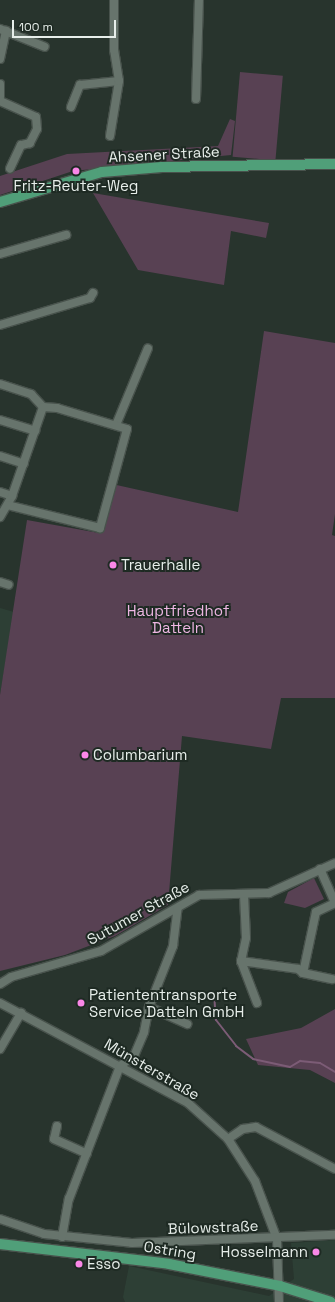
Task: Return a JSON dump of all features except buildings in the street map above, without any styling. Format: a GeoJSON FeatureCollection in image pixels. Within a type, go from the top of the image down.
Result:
{"type":"FeatureCollection","features":[{"type":"Feature","properties":{"kind":"main road","name":"Ahsener Straße"},"geometry":{"type":"LineString","coordinates":[[0,202],[102,172],[162,167],[335,164]]}},
{"type":"Feature","properties":{"kind":"main road","name":"Ostring"},"geometry":{"type":"LineString","coordinates":[[0,1244],[169,1264],[280,1286],[331,1302]]}},
{"type":"Feature","properties":{"kind":"street"},"geometry":{"type":"LineString","coordinates":[[110,136],[119,81],[114,50],[114,0]]}},
{"type":"Feature","properties":{"kind":"street"},"geometry":{"type":"LineString","coordinates":[[196,1],[196,98]]}},
{"type":"Feature","properties":{"kind":"street"},"geometry":{"type":"LineString","coordinates":[[0,59],[3,30],[45,47]]}},
{"type":"Feature","properties":{"kind":"street"},"geometry":{"type":"LineString","coordinates":[[71,107],[80,85],[119,81]]}},
{"type":"Feature","properties":{"kind":"street"},"geometry":{"type":"LineString","coordinates":[[0,84],[0,97]]}},
{"type":"Feature","properties":{"kind":"street"},"geometry":{"type":"LineString","coordinates":[[0,101],[36,117],[37,129],[30,143],[21,145],[10,169]]}},
{"type":"Feature","properties":{"kind":"street"},"geometry":{"type":"LineString","coordinates":[[0,254],[66,235]]}},
{"type":"Feature","properties":{"kind":"street"},"geometry":{"type":"LineString","coordinates":[[0,325],[90,298],[94,293]]}},
{"type":"Feature","properties":{"kind":"street"},"geometry":{"type":"LineString","coordinates":[[116,425],[148,348]]}},
{"type":"Feature","properties":{"kind":"street"},"geometry":{"type":"LineString","coordinates":[[0,384],[31,394],[44,407],[58,408],[127,429],[100,528],[8,505]]}},
{"type":"Feature","properties":{"kind":"street"},"geometry":{"type":"LineString","coordinates":[[0,517],[12,496],[44,407]]}},
{"type":"Feature","properties":{"kind":"street"},"geometry":{"type":"LineString","coordinates":[[0,420],[35,431]]}},
{"type":"Feature","properties":{"kind":"street"},"geometry":{"type":"LineString","coordinates":[[0,456],[24,464]]}},
{"type":"Feature","properties":{"kind":"street"},"geometry":{"type":"LineString","coordinates":[[0,492],[12,496]]}},
{"type":"Feature","properties":{"kind":"street"},"geometry":{"type":"LineString","coordinates":[[0,582],[9,585]]}},
{"type":"Feature","properties":{"kind":"street","name":"Sutumer Straße"},"geometry":{"type":"LineString","coordinates":[[0,984],[11,977],[89,956],[199,895],[244,896],[285,888],[320,869],[335,863]]}},
{"type":"Feature","properties":{"kind":"street"},"geometry":{"type":"LineString","coordinates":[[303,973],[316,912],[335,903],[320,869]]}},
{"type":"Feature","properties":{"kind":"street"},"geometry":{"type":"LineString","coordinates":[[244,896],[246,938],[241,961],[257,1003]]}},
{"type":"Feature","properties":{"kind":"street"},"geometry":{"type":"LineString","coordinates":[[62,1237],[69,1199],[120,1066],[134,1056],[148,1007],[172,946],[178,908]]}},
{"type":"Feature","properties":{"kind":"street"},"geometry":{"type":"LineString","coordinates":[[241,961],[298,969],[303,973],[332,979]]}},
{"type":"Feature","properties":{"kind":"street","name":"Münsterstraße"},"geometry":{"type":"LineString","coordinates":[[0,1003],[188,1103],[228,1140],[255,1181],[277,1239],[280,1286],[279,1302]]}},
{"type":"Feature","properties":{"kind":"street"},"geometry":{"type":"LineString","coordinates":[[148,1007],[187,1024]]}},
{"type":"Feature","properties":{"kind":"street"},"geometry":{"type":"LineString","coordinates":[[0,1049],[21,1013]]}},
{"type":"Feature","properties":{"kind":"street"},"geometry":{"type":"LineString","coordinates":[[57,1126],[54,1139],[87,1154]]}},
{"type":"Feature","properties":{"kind":"street"},"geometry":{"type":"LineString","coordinates":[[228,1140],[243,1129],[256,1127],[335,1169]]}},
{"type":"Feature","properties":{"kind":"street","name":"Bülowstraße"},"geometry":{"type":"LineString","coordinates":[[0,1219],[44,1234],[62,1237],[146,1244],[277,1239],[335,1235]]}},
{"type":"Feature","properties":{"kind":"shaded area"},"geometry":{"type":"Polygon","coordinates":[[[0,608],[14,612],[0,695],[0,608]]]}},
{"type":"Feature","properties":{"kind":"shaded area"},"geometry":{"type":"Polygon","coordinates":[[[335,1240],[335,1302],[125,1302],[123,1297],[129,1266],[269,1296],[294,1279],[291,1243],[335,1240]]]}},
{"type":"Feature","properties":{"kind":"green space"},"geometry":{"type":"Polygon","coordinates":[[[240,72],[283,76],[275,160],[233,157],[240,72]]]}},
{"type":"Feature","properties":{"kind":"green space"},"geometry":{"type":"Polygon","coordinates":[[[230,119],[235,121],[231,155],[73,171],[0,195],[0,176],[67,154],[218,146],[230,119]]]}},
{"type":"Feature","properties":{"kind":"green space"},"geometry":{"type":"Polygon","coordinates":[[[93,193],[269,223],[266,238],[231,231],[224,285],[138,270],[93,193]]]}},
{"type":"Feature","properties":{"kind":"green space","name":"Hauptfriedhof Datteln"},"geometry":{"type":"Polygon","coordinates":[[[264,331],[335,343],[335,514],[332,535],[335,536],[335,698],[281,698],[271,749],[182,736],[168,905],[115,936],[65,955],[0,971],[0,695],[27,520],[99,533],[112,484],[238,512],[264,331]]]}},
{"type":"Feature","properties":{"kind":"green space"},"geometry":{"type":"Polygon","coordinates":[[[314,878],[324,899],[305,908],[284,903],[288,892],[314,878]]]}},
{"type":"Feature","properties":{"kind":"green space"},"geometry":{"type":"Polygon","coordinates":[[[335,1009],[335,1083],[310,1070],[258,1065],[246,1039],[301,1028],[335,1009]]]}},
{"type":"Feature","properties":{"kind":"waterway"},"geometry":{"type":"LineString","coordinates":[[214,993],[216,1020],[236,1046],[253,1059],[290,1067],[300,1061],[320,1063],[335,1072]]}},
{"type":"Feature","properties":{"kind":"place","name":"Fritz-Reuter-Weg"},"geometry":{"type":"Point","coordinates":[76,171]}},
{"type":"Feature","properties":{"kind":"place","name":"Trauerhalle"},"geometry":{"type":"Point","coordinates":[113,565]}},
{"type":"Feature","properties":{"kind":"place","name":"Columbarium"},"geometry":{"type":"Point","coordinates":[85,755]}},
{"type":"Feature","properties":{"kind":"place","name":"Patiententransporte Service Datteln GmbH"},"geometry":{"type":"Point","coordinates":[81,1003]}},
{"type":"Feature","properties":{"kind":"place","name":"Hosselmann"},"geometry":{"type":"Point","coordinates":[316,1252]}},
{"type":"Feature","properties":{"kind":"place","name":"Esso"},"geometry":{"type":"Point","coordinates":[79,1264]}}]}
